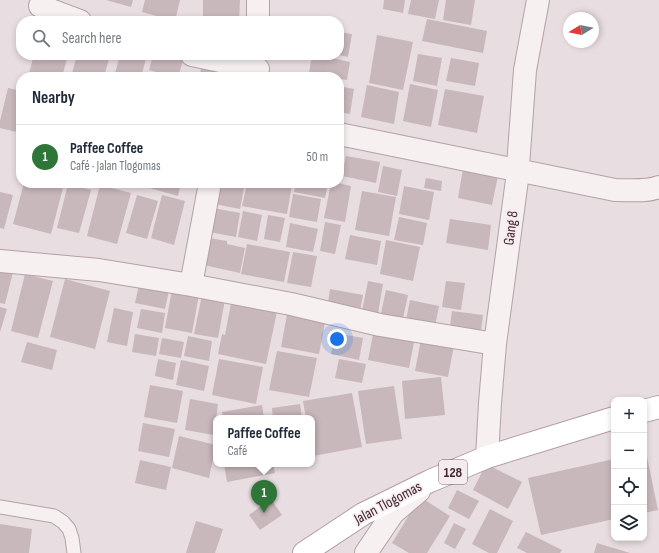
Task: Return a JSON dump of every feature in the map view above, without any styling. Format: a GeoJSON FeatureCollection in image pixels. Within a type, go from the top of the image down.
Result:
{"type":"FeatureCollection","features":[{"type":"Feature","properties":{"kind":"main road"},"geometry":{"type":"LineString","coordinates":[[647,410],[659,407]]}},
{"type":"Feature","properties":{"kind":"main road","name":"Jalan Tlogomas"},"geometry":{"type":"LineString","coordinates":[[304,553],[363,514],[430,481],[487,457],[611,419]]}},
{"type":"Feature","properties":{"kind":"street"},"geometry":{"type":"LineString","coordinates":[[258,0],[258,16]]}},
{"type":"Feature","properties":{"kind":"street","name":"Gang 8"},"geometry":{"type":"LineString","coordinates":[[487,457],[495,344],[518,170],[525,70],[538,0]]}},
{"type":"Feature","properties":{"kind":"street"},"geometry":{"type":"LineString","coordinates":[[40,6],[67,16]]}},
{"type":"Feature","properties":{"kind":"street"},"geometry":{"type":"LineString","coordinates":[[220,60],[259,67]]}},
{"type":"Feature","properties":{"kind":"street"},"geometry":{"type":"LineString","coordinates":[[344,135],[615,190],[654,189],[659,187]]}},
{"type":"Feature","properties":{"kind":"street"},"geometry":{"type":"LineString","coordinates":[[191,284],[209,188]]}},
{"type":"Feature","properties":{"kind":"street"},"geometry":{"type":"LineString","coordinates":[[0,261],[98,270],[191,284],[291,304],[380,325],[495,344]]}},
{"type":"Feature","properties":{"kind":"street"},"geometry":{"type":"LineString","coordinates":[[366,553],[393,512],[430,481]]}},
{"type":"Feature","properties":{"kind":"lane"},"geometry":{"type":"LineString","coordinates":[[0,507],[54,516],[59,519],[69,529],[74,553]]}},
{"type":"Feature","properties":{"kind":"building"},"geometry":{"type":"Polygon","coordinates":[[[106,0],[133,0],[131,7],[106,0]]]}},
{"type":"Feature","properties":{"kind":"building"},"geometry":{"type":"Polygon","coordinates":[[[145,0],[180,0],[176,16],[157,16],[142,12],[145,0]]]}},
{"type":"Feature","properties":{"kind":"building"},"geometry":{"type":"Polygon","coordinates":[[[203,0],[240,0],[239,16],[203,16],[203,0]]]}},
{"type":"Feature","properties":{"kind":"building"},"geometry":{"type":"Polygon","coordinates":[[[384,0],[405,0],[403,13],[383,9],[384,0]]]}},
{"type":"Feature","properties":{"kind":"building"},"geometry":{"type":"Polygon","coordinates":[[[411,0],[439,0],[435,19],[408,14],[411,0]]]}},
{"type":"Feature","properties":{"kind":"building"},"geometry":{"type":"Polygon","coordinates":[[[446,0],[475,0],[471,25],[443,20],[446,0]]]}},
{"type":"Feature","properties":{"kind":"building"},"geometry":{"type":"Polygon","coordinates":[[[427,19],[487,31],[483,53],[422,41],[427,19]]]}},
{"type":"Feature","properties":{"kind":"building"},"geometry":{"type":"Polygon","coordinates":[[[344,33],[352,34],[348,57],[344,56],[344,33]]]}},
{"type":"Feature","properties":{"kind":"building"},"geometry":{"type":"Polygon","coordinates":[[[377,35],[413,42],[403,90],[369,83],[377,35]]]}},
{"type":"Feature","properties":{"kind":"building"},"geometry":{"type":"Polygon","coordinates":[[[418,54],[442,58],[437,86],[413,81],[418,54]]]}},
{"type":"Feature","properties":{"kind":"building"},"geometry":{"type":"Polygon","coordinates":[[[451,58],[479,63],[475,86],[446,81],[451,58]]]}},
{"type":"Feature","properties":{"kind":"building"},"geometry":{"type":"Polygon","coordinates":[[[33,60],[67,60],[63,72],[29,72],[33,60]]]}},
{"type":"Feature","properties":{"kind":"building"},"geometry":{"type":"Polygon","coordinates":[[[76,60],[109,60],[105,72],[72,72],[76,60]]]}},
{"type":"Feature","properties":{"kind":"building"},"geometry":{"type":"Polygon","coordinates":[[[119,60],[146,60],[142,72],[115,72],[119,60]]]}},
{"type":"Feature","properties":{"kind":"building"},"geometry":{"type":"Polygon","coordinates":[[[152,60],[183,60],[180,72],[156,72],[149,70],[152,60]]]}},
{"type":"Feature","properties":{"kind":"building"},"geometry":{"type":"Polygon","coordinates":[[[311,60],[341,60],[350,62],[347,80],[344,80],[344,72],[309,72],[311,60]]]}},
{"type":"Feature","properties":{"kind":"building"},"geometry":{"type":"Polygon","coordinates":[[[203,62],[233,70],[232,72],[200,72],[203,62]]]}},
{"type":"Feature","properties":{"kind":"building"},"geometry":{"type":"Polygon","coordinates":[[[410,84],[438,90],[431,127],[403,121],[410,84]]]}},
{"type":"Feature","properties":{"kind":"building"},"geometry":{"type":"Polygon","coordinates":[[[367,85],[399,92],[394,124],[361,117],[367,85]]]}},
{"type":"Feature","properties":{"kind":"building"},"geometry":{"type":"Polygon","coordinates":[[[344,87],[354,89],[350,114],[344,113],[344,87]]]}},
{"type":"Feature","properties":{"kind":"building"},"geometry":{"type":"Polygon","coordinates":[[[8,88],[16,90],[16,132],[0,128],[0,121],[8,88]]]}},
{"type":"Feature","properties":{"kind":"building"},"geometry":{"type":"Polygon","coordinates":[[[445,89],[484,96],[477,133],[438,125],[445,89]]]}},
{"type":"Feature","properties":{"kind":"building"},"geometry":{"type":"Polygon","coordinates":[[[346,156],[380,162],[376,183],[344,176],[346,156]]]}},
{"type":"Feature","properties":{"kind":"building"},"geometry":{"type":"Polygon","coordinates":[[[383,166],[402,170],[397,196],[378,192],[383,166]]]}},
{"type":"Feature","properties":{"kind":"building"},"geometry":{"type":"Polygon","coordinates":[[[463,169],[498,176],[492,205],[458,198],[463,169]]]}},
{"type":"Feature","properties":{"kind":"building"},"geometry":{"type":"Polygon","coordinates":[[[426,178],[442,181],[441,191],[424,188],[426,178]]]}},
{"type":"Feature","properties":{"kind":"building"},"geometry":{"type":"Polygon","coordinates":[[[344,184],[351,186],[345,222],[324,218],[330,188],[344,188],[344,184]]]}},
{"type":"Feature","properties":{"kind":"building"},"geometry":{"type":"Polygon","coordinates":[[[404,186],[434,192],[429,220],[399,214],[404,186]]]}},
{"type":"Feature","properties":{"kind":"building"},"geometry":{"type":"Polygon","coordinates":[[[23,188],[63,188],[51,234],[13,224],[23,188]]]}},
{"type":"Feature","properties":{"kind":"building"},"geometry":{"type":"Polygon","coordinates":[[[67,188],[83,188],[91,190],[79,233],[57,228],[67,188]]]}},
{"type":"Feature","properties":{"kind":"building"},"geometry":{"type":"Polygon","coordinates":[[[99,188],[112,188],[131,193],[117,244],[87,236],[99,188]]]}},
{"type":"Feature","properties":{"kind":"building"},"geometry":{"type":"Polygon","coordinates":[[[150,188],[180,188],[178,196],[150,188]]]}},
{"type":"Feature","properties":{"kind":"building"},"geometry":{"type":"Polygon","coordinates":[[[212,188],[244,188],[240,209],[209,203],[212,188]]]}},
{"type":"Feature","properties":{"kind":"building"},"geometry":{"type":"Polygon","coordinates":[[[246,188],[291,188],[287,214],[242,206],[246,188]]]}},
{"type":"Feature","properties":{"kind":"building"},"geometry":{"type":"Polygon","coordinates":[[[295,188],[327,188],[325,198],[294,192],[295,188]]]}},
{"type":"Feature","properties":{"kind":"building"},"geometry":{"type":"Polygon","coordinates":[[[362,191],[396,197],[389,236],[355,230],[362,191]]]}},
{"type":"Feature","properties":{"kind":"building"},"geometry":{"type":"Polygon","coordinates":[[[0,192],[13,195],[4,229],[0,228],[0,192]]]}},
{"type":"Feature","properties":{"kind":"building"},"geometry":{"type":"Polygon","coordinates":[[[293,194],[321,199],[317,222],[289,217],[293,194]]]}},
{"type":"Feature","properties":{"kind":"building"},"geometry":{"type":"Polygon","coordinates":[[[137,195],[158,201],[147,239],[126,233],[137,195]]]}},
{"type":"Feature","properties":{"kind":"building"},"geometry":{"type":"Polygon","coordinates":[[[162,195],[185,201],[174,245],[151,238],[162,195]]]}},
{"type":"Feature","properties":{"kind":"building"},"geometry":{"type":"Polygon","coordinates":[[[208,207],[240,213],[236,237],[204,231],[208,207]]]}},
{"type":"Feature","properties":{"kind":"building"},"geometry":{"type":"Polygon","coordinates":[[[243,211],[262,215],[257,241],[238,237],[243,211]]]}},
{"type":"Feature","properties":{"kind":"building"},"geometry":{"type":"Polygon","coordinates":[[[268,215],[285,218],[280,242],[264,239],[268,215]]]}},
{"type":"Feature","properties":{"kind":"building"},"geometry":{"type":"Polygon","coordinates":[[[399,217],[427,223],[423,245],[394,240],[399,217]]]}},
{"type":"Feature","properties":{"kind":"building"},"geometry":{"type":"Polygon","coordinates":[[[450,219],[491,225],[488,250],[446,243],[450,219]]]}},
{"type":"Feature","properties":{"kind":"building"},"geometry":{"type":"Polygon","coordinates":[[[325,222],[341,225],[335,254],[320,251],[325,222]]]}},
{"type":"Feature","properties":{"kind":"building"},"geometry":{"type":"Polygon","coordinates":[[[290,223],[318,229],[313,252],[286,247],[290,223]]]}},
{"type":"Feature","properties":{"kind":"building"},"geometry":{"type":"Polygon","coordinates":[[[350,235],[381,241],[377,265],[345,259],[350,235]]]}},
{"type":"Feature","properties":{"kind":"building"},"geometry":{"type":"Polygon","coordinates":[[[204,237],[227,241],[227,244],[245,248],[240,273],[199,264],[204,237]]]}},
{"type":"Feature","properties":{"kind":"building"},"geometry":{"type":"Polygon","coordinates":[[[386,240],[420,247],[413,281],[380,274],[386,240]]]}},
{"type":"Feature","properties":{"kind":"building"},"geometry":{"type":"Polygon","coordinates":[[[247,244],[290,252],[284,282],[241,274],[247,244]]]}},
{"type":"Feature","properties":{"kind":"building"},"geometry":{"type":"Polygon","coordinates":[[[293,252],[317,256],[311,287],[287,283],[293,252]]]}},
{"type":"Feature","properties":{"kind":"building"},"geometry":{"type":"Polygon","coordinates":[[[0,269],[13,272],[5,304],[0,303],[0,269]]]}},
{"type":"Feature","properties":{"kind":"building"},"geometry":{"type":"Polygon","coordinates":[[[25,274],[53,281],[38,338],[11,331],[25,274]]]}},
{"type":"Feature","properties":{"kind":"building"},"geometry":{"type":"Polygon","coordinates":[[[65,279],[110,291],[95,349],[50,337],[65,279]]]}},
{"type":"Feature","properties":{"kind":"building"},"geometry":{"type":"Polygon","coordinates":[[[140,280],[170,286],[165,309],[135,303],[140,280]]]}},
{"type":"Feature","properties":{"kind":"building"},"geometry":{"type":"Polygon","coordinates":[[[368,281],[383,284],[377,319],[361,316],[368,281]]]}},
{"type":"Feature","properties":{"kind":"building"},"geometry":{"type":"Polygon","coordinates":[[[446,281],[465,283],[461,310],[442,307],[446,281]]]}},
{"type":"Feature","properties":{"kind":"building"},"geometry":{"type":"Polygon","coordinates":[[[173,284],[200,289],[192,333],[165,328],[173,284]]]}},
{"type":"Feature","properties":{"kind":"building"},"geometry":{"type":"Polygon","coordinates":[[[330,289],[363,295],[359,316],[327,310],[330,289]]]}},
{"type":"Feature","properties":{"kind":"building"},"geometry":{"type":"Polygon","coordinates":[[[203,290],[226,294],[218,338],[194,334],[203,290]]]}},
{"type":"Feature","properties":{"kind":"building"},"geometry":{"type":"Polygon","coordinates":[[[386,290],[408,295],[402,323],[380,318],[386,290]]]}},
{"type":"Feature","properties":{"kind":"building"},"geometry":{"type":"Polygon","coordinates":[[[233,293],[279,302],[266,364],[218,354],[222,334],[225,335],[233,293]]]}},
{"type":"Feature","properties":{"kind":"building"},"geometry":{"type":"Polygon","coordinates":[[[410,300],[439,306],[434,331],[405,325],[410,300]]]}},
{"type":"Feature","properties":{"kind":"building"},"geometry":{"type":"Polygon","coordinates":[[[0,307],[7,309],[0,332],[0,307]]]}},
{"type":"Feature","properties":{"kind":"building"},"geometry":{"type":"Polygon","coordinates":[[[114,308],[133,312],[127,346],[107,342],[114,308]]]}},
{"type":"Feature","properties":{"kind":"building"},"geometry":{"type":"Polygon","coordinates":[[[141,309],[165,313],[162,333],[137,328],[141,309]]]}},
{"type":"Feature","properties":{"kind":"building"},"geometry":{"type":"Polygon","coordinates":[[[288,309],[326,317],[319,354],[281,347],[288,309]]]}},
{"type":"Feature","properties":{"kind":"building"},"geometry":{"type":"Polygon","coordinates":[[[452,311],[483,315],[480,338],[449,333],[452,311]]]}},
{"type":"Feature","properties":{"kind":"building"},"geometry":{"type":"Polygon","coordinates":[[[374,329],[415,337],[409,368],[368,360],[374,329]]]}},
{"type":"Feature","properties":{"kind":"building"},"geometry":{"type":"Polygon","coordinates":[[[335,333],[363,338],[359,360],[331,354],[335,333]]]}},
{"type":"Feature","properties":{"kind":"building"},"geometry":{"type":"Polygon","coordinates":[[[135,334],[159,338],[156,356],[132,352],[135,334]]]}},
{"type":"Feature","properties":{"kind":"building"},"geometry":{"type":"Polygon","coordinates":[[[422,334],[455,340],[448,377],[415,371],[422,334]]]}},
{"type":"Feature","properties":{"kind":"building"},"geometry":{"type":"Polygon","coordinates":[[[188,336],[212,341],[209,361],[184,356],[188,336]]]}},
{"type":"Feature","properties":{"kind":"building"},"geometry":{"type":"Polygon","coordinates":[[[162,338],[184,342],[181,358],[159,354],[162,338]]]}},
{"type":"Feature","properties":{"kind":"building"},"geometry":{"type":"Polygon","coordinates":[[[27,342],[57,350],[52,370],[21,362],[27,342]]]}},
{"type":"Feature","properties":{"kind":"building"},"geometry":{"type":"Polygon","coordinates":[[[277,351],[317,358],[309,397],[269,390],[277,351]]]}},
{"type":"Feature","properties":{"kind":"building"},"geometry":{"type":"Polygon","coordinates":[[[158,359],[176,363],[173,380],[155,376],[158,359]]]}},
{"type":"Feature","properties":{"kind":"building"},"geometry":{"type":"Polygon","coordinates":[[[219,359],[263,367],[256,404],[212,395],[219,359]]]}},
{"type":"Feature","properties":{"kind":"building"},"geometry":{"type":"Polygon","coordinates":[[[339,359],[366,364],[362,383],[335,378],[339,359]]]}},
{"type":"Feature","properties":{"kind":"building"},"geometry":{"type":"Polygon","coordinates":[[[181,360],[209,366],[204,391],[176,385],[181,360]]]}},
{"type":"Feature","properties":{"kind":"building"},"geometry":{"type":"Polygon","coordinates":[[[441,377],[445,415],[405,419],[402,381],[441,377]]]}},
{"type":"Feature","properties":{"kind":"building"},"geometry":{"type":"Polygon","coordinates":[[[150,385],[183,391],[177,423],[144,417],[150,385]]]}},
{"type":"Feature","properties":{"kind":"building"},"geometry":{"type":"Polygon","coordinates":[[[394,386],[402,439],[366,444],[358,391],[394,386]]]}},
{"type":"Feature","properties":{"kind":"building"},"geometry":{"type":"Polygon","coordinates":[[[352,393],[362,447],[315,456],[315,415],[305,415],[303,401],[352,393]]]}},
{"type":"Feature","properties":{"kind":"building"},"geometry":{"type":"Polygon","coordinates":[[[190,399],[218,404],[217,415],[213,415],[213,435],[185,430],[190,399]]]}},
{"type":"Feature","properties":{"kind":"building"},"geometry":{"type":"Polygon","coordinates":[[[300,404],[302,415],[273,415],[272,408],[300,404]]]}},
{"type":"Feature","properties":{"kind":"building"},"geometry":{"type":"Polygon","coordinates":[[[262,405],[264,415],[222,415],[222,412],[262,405]]]}},
{"type":"Feature","properties":{"kind":"building"},"geometry":{"type":"Polygon","coordinates":[[[143,423],[175,429],[169,457],[138,451],[143,423]]]}},
{"type":"Feature","properties":{"kind":"building"},"geometry":{"type":"Polygon","coordinates":[[[179,436],[213,444],[213,459],[209,478],[172,468],[179,436]]]}},
{"type":"Feature","properties":{"kind":"building"},"geometry":{"type":"Polygon","coordinates":[[[647,457],[658,510],[647,512],[647,457]]]}},
{"type":"Feature","properties":{"kind":"building"},"geometry":{"type":"Polygon","coordinates":[[[140,460],[171,467],[166,490],[135,483],[140,460]]]}},
{"type":"Feature","properties":{"kind":"building"},"geometry":{"type":"Polygon","coordinates":[[[611,460],[611,520],[541,535],[528,478],[611,460]]]}},
{"type":"Feature","properties":{"kind":"building"},"geometry":{"type":"Polygon","coordinates":[[[486,464],[522,482],[508,509],[473,490],[486,464]]]}},
{"type":"Feature","properties":{"kind":"building"},"geometry":{"type":"Polygon","coordinates":[[[224,467],[274,467],[275,473],[227,482],[224,467]]]}},
{"type":"Feature","properties":{"kind":"building"},"geometry":{"type":"Polygon","coordinates":[[[457,490],[479,501],[469,519],[448,508],[457,490]]]}},
{"type":"Feature","properties":{"kind":"building"},"geometry":{"type":"Polygon","coordinates":[[[420,497],[450,516],[427,553],[409,553],[392,543],[420,497]]]}},
{"type":"Feature","properties":{"kind":"building"},"geometry":{"type":"Polygon","coordinates":[[[271,499],[282,515],[260,530],[249,515],[271,499]]]}},
{"type":"Feature","properties":{"kind":"building"},"geometry":{"type":"Polygon","coordinates":[[[490,509],[513,521],[497,553],[489,553],[472,544],[490,509]]]}},
{"type":"Feature","properties":{"kind":"building"},"geometry":{"type":"Polygon","coordinates":[[[196,521],[223,529],[215,553],[186,553],[196,521]]]}},
{"type":"Feature","properties":{"kind":"building"},"geometry":{"type":"Polygon","coordinates":[[[454,523],[466,529],[455,549],[444,543],[454,523]]]}},
{"type":"Feature","properties":{"kind":"building"},"geometry":{"type":"Polygon","coordinates":[[[0,524],[32,529],[29,553],[0,553],[0,524]]]}},
{"type":"Feature","properties":{"kind":"building"},"geometry":{"type":"Polygon","coordinates":[[[526,532],[562,550],[560,553],[527,553],[517,548],[526,532]]]}},
{"type":"Feature","properties":{"kind":"building"},"geometry":{"type":"Polygon","coordinates":[[[597,543],[630,553],[594,553],[597,543]]]}},
{"type":"Feature","properties":{"kind":"place","name":"Paffee Coffee"},"geometry":{"type":"Point","coordinates":[264,513]}}]}
